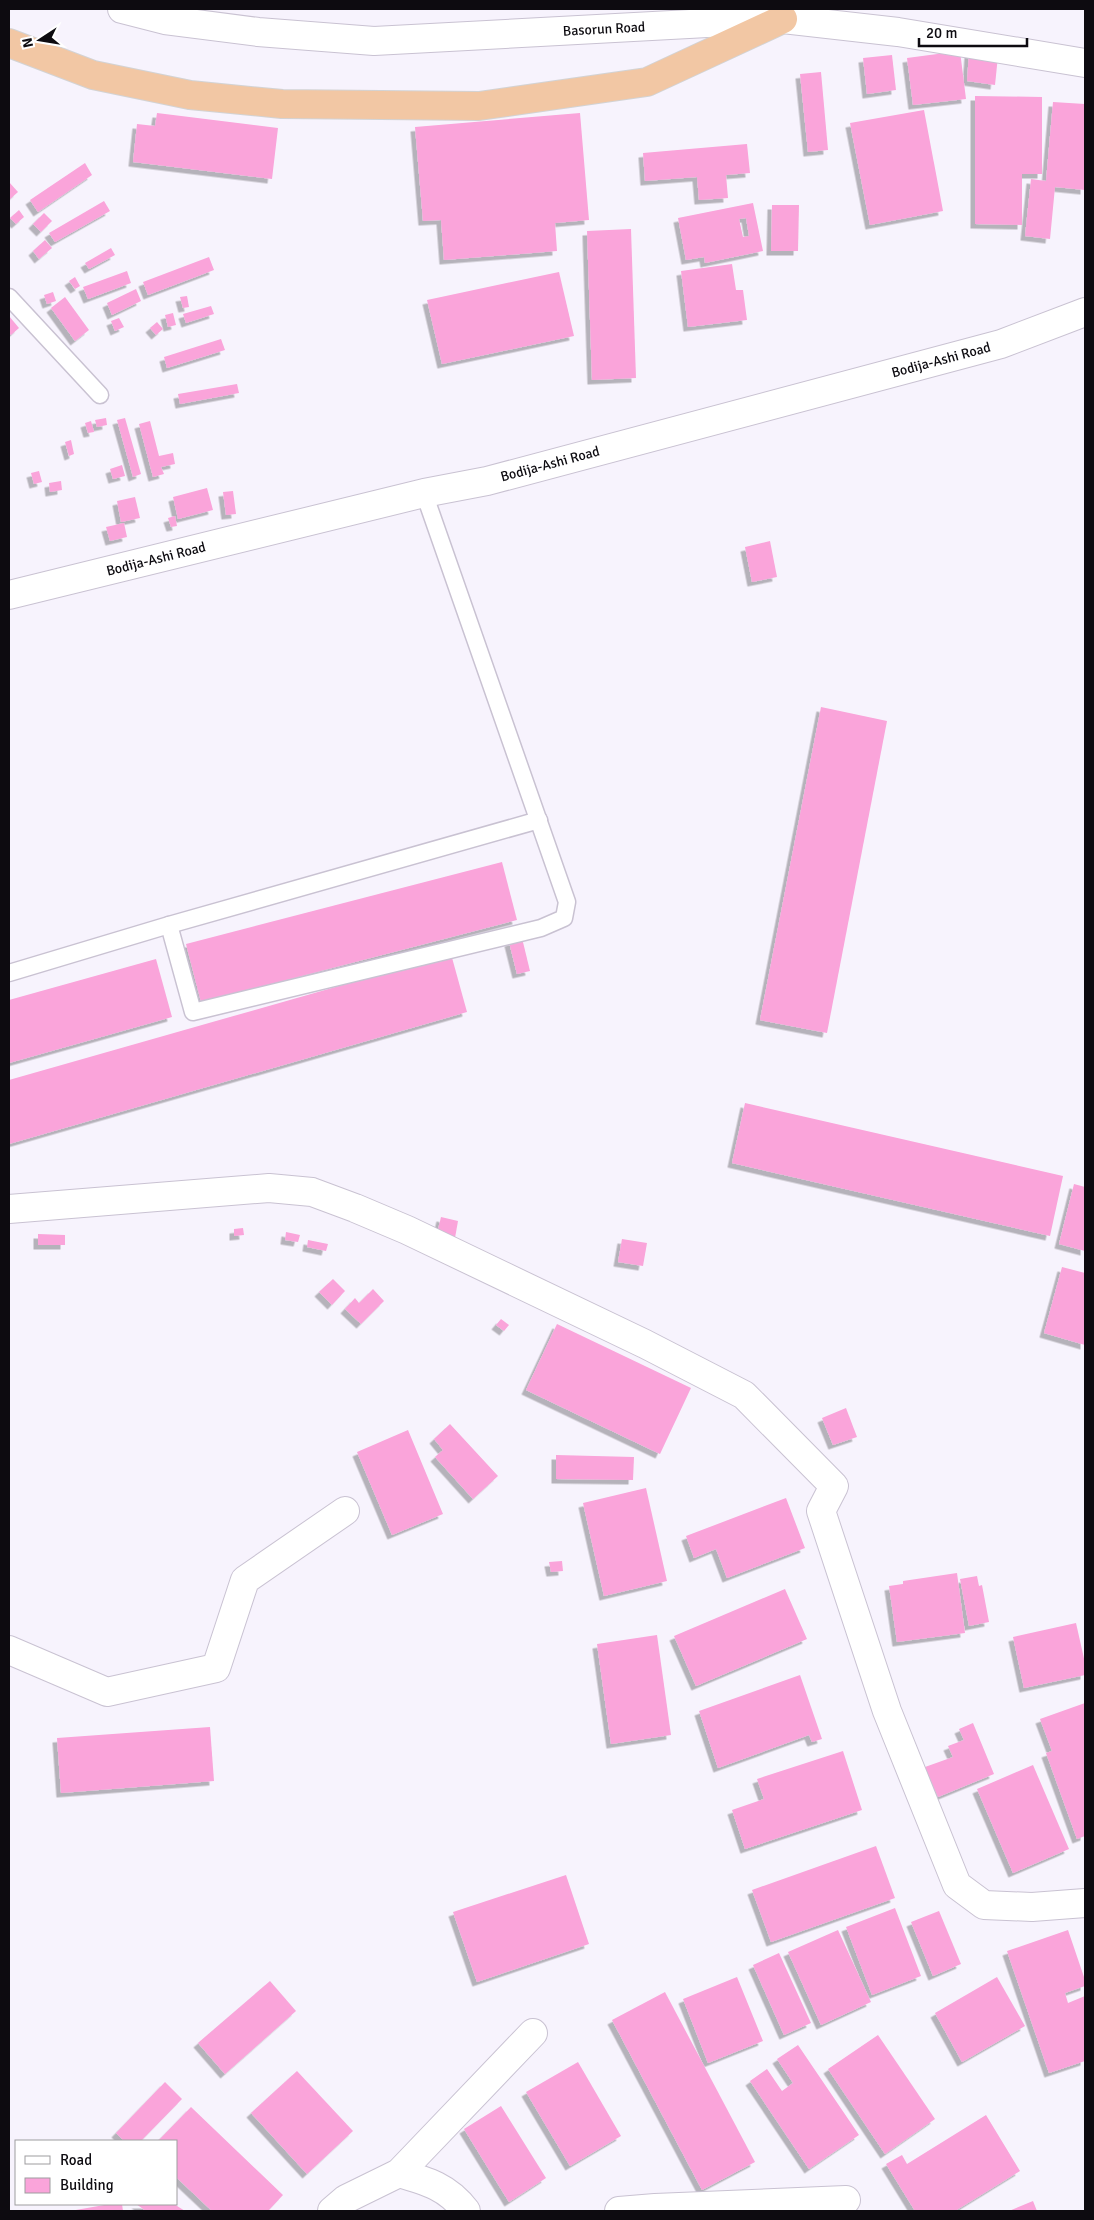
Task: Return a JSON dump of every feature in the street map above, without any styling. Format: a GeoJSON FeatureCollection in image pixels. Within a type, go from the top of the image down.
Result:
{"type":"FeatureCollection","features":[{"type":"Feature","properties":{"kind":"highway"},"geometry":{"type":"LineString","coordinates":[[9,43],[93,75],[190,95],[282,104],[479,106],[647,82],[783,19]]}},
{"type":"Feature","properties":{"kind":"street","name":"Basorun Road"},"geometry":{"type":"LineString","coordinates":[[122,9],[165,20],[258,32],[374,41],[783,19],[898,32],[1085,64]]}},
{"type":"Feature","properties":{"kind":"street","name":"Bodija-Ashi Road"},"geometry":{"type":"LineString","coordinates":[[9,595],[424,493],[487,481],[1001,344],[1085,312]]}},
{"type":"Feature","properties":{"kind":"street"},"geometry":{"type":"LineString","coordinates":[[9,1209],[269,1188],[312,1192],[407,1230],[645,1344],[744,1396],[834,1486],[821,1511],[887,1712],[957,1885],[984,1905],[1032,1907],[1085,1903]]}},
{"type":"Feature","properties":{"kind":"street"},"geometry":{"type":"LineString","coordinates":[[9,1650],[107,1692],[216,1668],[245,1580],[345,1511]]}},
{"type":"Feature","properties":{"kind":"street"},"geometry":{"type":"LineString","coordinates":[[332,2211],[346,2199],[399,2173],[533,2033]]}},
{"type":"Feature","properties":{"kind":"street"},"geometry":{"type":"LineString","coordinates":[[399,2173],[429,2182],[457,2198],[466,2211]]}},
{"type":"Feature","properties":{"kind":"street"},"geometry":{"type":"LineString","coordinates":[[619,2211],[846,2200]]}},
{"type":"Feature","properties":{"kind":"lane"},"geometry":{"type":"LineString","coordinates":[[9,297],[100,395]]}},
{"type":"Feature","properties":{"kind":"lane"},"geometry":{"type":"LineString","coordinates":[[169,924],[194,1012],[541,928],[564,918],[567,902],[424,493]]}},
{"type":"Feature","properties":{"kind":"lane"},"geometry":{"type":"LineString","coordinates":[[9,973],[169,924],[539,820]]}},
{"type":"Feature","properties":{"kind":"building"},"geometry":{"type":"Polygon","coordinates":[[[960,51],[966,99],[913,105],[907,58],[960,51]]]}},
{"type":"Feature","properties":{"kind":"building"},"geometry":{"type":"Polygon","coordinates":[[[969,53],[998,56],[995,85],[967,81],[969,53]]]}},
{"type":"Feature","properties":{"kind":"building"},"geometry":{"type":"Polygon","coordinates":[[[892,55],[896,90],[867,94],[863,58],[892,55]]]}},
{"type":"Feature","properties":{"kind":"building"},"geometry":{"type":"Polygon","coordinates":[[[821,72],[828,150],[808,152],[800,74],[821,72]]]}},
{"type":"Feature","properties":{"kind":"building"},"geometry":{"type":"Polygon","coordinates":[[[975,96],[1042,97],[1042,174],[1022,174],[1022,225],[975,224],[975,96]]]}},
{"type":"Feature","properties":{"kind":"building"},"geometry":{"type":"Polygon","coordinates":[[[1053,102],[1085,104],[1085,190],[1055,187],[1050,239],[1025,236],[1031,179],[1046,181],[1053,102]]]}},
{"type":"Feature","properties":{"kind":"building"},"geometry":{"type":"Polygon","coordinates":[[[924,110],[943,211],[870,225],[850,123],[924,110]]]}},
{"type":"Feature","properties":{"kind":"building"},"geometry":{"type":"Polygon","coordinates":[[[157,113],[278,128],[272,179],[133,162],[137,124],[155,126],[157,113]]]}},
{"type":"Feature","properties":{"kind":"building"},"geometry":{"type":"Polygon","coordinates":[[[580,113],[589,220],[555,223],[557,251],[444,260],[441,220],[423,221],[415,127],[580,113]]]}},
{"type":"Feature","properties":{"kind":"building"},"geometry":{"type":"Polygon","coordinates":[[[747,144],[750,173],[726,175],[728,198],[699,200],[697,177],[645,181],[643,153],[747,144]]]}},
{"type":"Feature","properties":{"kind":"building"},"geometry":{"type":"Polygon","coordinates":[[[85,163],[92,175],[38,212],[30,200],[85,163]]]}},
{"type":"Feature","properties":{"kind":"building"},"geometry":{"type":"Polygon","coordinates":[[[9,182],[18,192],[9,200],[9,182]]]}},
{"type":"Feature","properties":{"kind":"building"},"geometry":{"type":"Polygon","coordinates":[[[104,201],[110,211],[55,242],[49,233],[104,201]]]}},
{"type":"Feature","properties":{"kind":"building"},"geometry":{"type":"Polygon","coordinates":[[[753,203],[763,251],[705,263],[704,257],[686,260],[678,218],[753,203]],[[746,218],[739,219],[743,237],[749,236],[746,218]]]}},
{"type":"Feature","properties":{"kind":"building"},"geometry":{"type":"Polygon","coordinates":[[[772,205],[799,205],[798,251],[771,251],[772,205]]]}},
{"type":"Feature","properties":{"kind":"building"},"geometry":{"type":"Polygon","coordinates":[[[19,210],[24,217],[16,224],[10,218],[19,210]]]}},
{"type":"Feature","properties":{"kind":"building"},"geometry":{"type":"Polygon","coordinates":[[[44,213],[52,221],[41,232],[33,224],[44,213]]]}},
{"type":"Feature","properties":{"kind":"building"},"geometry":{"type":"Polygon","coordinates":[[[631,229],[636,378],[592,380],[587,231],[631,229]]]}},
{"type":"Feature","properties":{"kind":"building"},"geometry":{"type":"Polygon","coordinates":[[[45,240],[52,248],[39,259],[33,251],[45,240]]]}},
{"type":"Feature","properties":{"kind":"building"},"geometry":{"type":"Polygon","coordinates":[[[111,248],[115,255],[89,269],[85,263],[111,248]]]}},
{"type":"Feature","properties":{"kind":"building"},"geometry":{"type":"Polygon","coordinates":[[[209,257],[214,270],[148,295],[143,282],[209,257]]]}},
{"type":"Feature","properties":{"kind":"building"},"geometry":{"type":"Polygon","coordinates":[[[732,264],[736,290],[743,290],[747,320],[688,327],[681,271],[732,264]]]}},
{"type":"Feature","properties":{"kind":"building"},"geometry":{"type":"Polygon","coordinates":[[[127,271],[131,283],[88,299],[83,287],[127,271]]]}},
{"type":"Feature","properties":{"kind":"building"},"geometry":{"type":"Polygon","coordinates":[[[559,272],[574,336],[442,364],[427,300],[559,272]]]}},
{"type":"Feature","properties":{"kind":"building"},"geometry":{"type":"Polygon","coordinates":[[[75,277],[80,286],[75,289],[69,281],[75,277]]]}},
{"type":"Feature","properties":{"kind":"building"},"geometry":{"type":"Polygon","coordinates":[[[136,289],[141,301],[112,315],[107,303],[136,289]]]}},
{"type":"Feature","properties":{"kind":"building"},"geometry":{"type":"Polygon","coordinates":[[[53,292],[56,301],[47,304],[44,295],[53,292]]]}},
{"type":"Feature","properties":{"kind":"building"},"geometry":{"type":"Polygon","coordinates":[[[187,296],[189,307],[183,308],[180,297],[187,296]]]}},
{"type":"Feature","properties":{"kind":"building"},"geometry":{"type":"Polygon","coordinates":[[[65,297],[89,330],[75,341],[51,308],[65,297]]]}},
{"type":"Feature","properties":{"kind":"building"},"geometry":{"type":"Polygon","coordinates":[[[211,306],[214,314],[186,323],[183,314],[211,306]]]}},
{"type":"Feature","properties":{"kind":"building"},"geometry":{"type":"Polygon","coordinates":[[[173,313],[176,325],[168,327],[165,315],[173,313]]]}},
{"type":"Feature","properties":{"kind":"building"},"geometry":{"type":"Polygon","coordinates":[[[9,316],[19,328],[11,335],[9,333],[9,316]]]}},
{"type":"Feature","properties":{"kind":"building"},"geometry":{"type":"Polygon","coordinates":[[[119,318],[124,327],[115,331],[111,321],[119,318]]]}},
{"type":"Feature","properties":{"kind":"building"},"geometry":{"type":"Polygon","coordinates":[[[157,322],[163,329],[156,335],[150,328],[157,322]]]}},
{"type":"Feature","properties":{"kind":"building"},"geometry":{"type":"Polygon","coordinates":[[[221,339],[225,350],[167,368],[164,357],[221,339]]]}},
{"type":"Feature","properties":{"kind":"building"},"geometry":{"type":"Polygon","coordinates":[[[237,384],[239,393],[180,404],[178,394],[237,384]]]}},
{"type":"Feature","properties":{"kind":"building"},"geometry":{"type":"Polygon","coordinates":[[[106,418],[107,425],[97,427],[95,420],[106,418]]]}},
{"type":"Feature","properties":{"kind":"building"},"geometry":{"type":"Polygon","coordinates":[[[125,418],[141,474],[133,477],[117,420],[125,418]]]}},
{"type":"Feature","properties":{"kind":"building"},"geometry":{"type":"Polygon","coordinates":[[[91,421],[94,432],[88,433],[85,423],[91,421]]]}},
{"type":"Feature","properties":{"kind":"building"},"geometry":{"type":"Polygon","coordinates":[[[150,421],[159,456],[173,453],[175,464],[161,467],[164,474],[153,477],[139,424],[150,421]]]}},
{"type":"Feature","properties":{"kind":"building"},"geometry":{"type":"Polygon","coordinates":[[[71,440],[74,454],[69,456],[65,442],[71,440]]]}},
{"type":"Feature","properties":{"kind":"building"},"geometry":{"type":"Polygon","coordinates":[[[122,465],[125,476],[113,479],[110,469],[122,465]]]}},
{"type":"Feature","properties":{"kind":"building"},"geometry":{"type":"Polygon","coordinates":[[[39,471],[42,482],[34,484],[31,473],[39,471]]]}},
{"type":"Feature","properties":{"kind":"building"},"geometry":{"type":"Polygon","coordinates":[[[61,481],[62,490],[50,492],[49,483],[61,481]]]}},
{"type":"Feature","properties":{"kind":"building"},"geometry":{"type":"Polygon","coordinates":[[[207,488],[213,510],[178,519],[173,497],[207,488]]]}},
{"type":"Feature","properties":{"kind":"building"},"geometry":{"type":"Polygon","coordinates":[[[233,491],[236,514],[226,515],[223,492],[233,491]]]}},
{"type":"Feature","properties":{"kind":"building"},"geometry":{"type":"Polygon","coordinates":[[[135,497],[140,518],[121,522],[117,501],[135,497]]]}},
{"type":"Feature","properties":{"kind":"building"},"geometry":{"type":"Polygon","coordinates":[[[175,516],[177,526],[171,527],[168,518],[175,516]]]}},
{"type":"Feature","properties":{"kind":"building"},"geometry":{"type":"Polygon","coordinates":[[[124,523],[127,537],[110,541],[106,527],[124,523]]]}},
{"type":"Feature","properties":{"kind":"building"},"geometry":{"type":"Polygon","coordinates":[[[770,541],[777,577],[752,582],[745,547],[770,541]]]}},
{"type":"Feature","properties":{"kind":"building"},"geometry":{"type":"Polygon","coordinates":[[[821,707],[887,721],[827,1033],[760,1020],[821,707]]]}},
{"type":"Feature","properties":{"kind":"building"},"geometry":{"type":"Polygon","coordinates":[[[502,862],[517,920],[201,1002],[186,944],[502,862]]]}},
{"type":"Feature","properties":{"kind":"building"},"geometry":{"type":"Polygon","coordinates":[[[522,938],[530,971],[517,974],[509,942],[522,938]]]}},
{"type":"Feature","properties":{"kind":"building"},"geometry":{"type":"Polygon","coordinates":[[[451,954],[467,1012],[9,1144],[9,1080],[451,954]]]}},
{"type":"Feature","properties":{"kind":"building"},"geometry":{"type":"Polygon","coordinates":[[[156,959],[172,1017],[9,1063],[9,1000],[156,959]]]}},
{"type":"Feature","properties":{"kind":"building"},"geometry":{"type":"Polygon","coordinates":[[[745,1103],[1063,1176],[1050,1236],[732,1163],[745,1103]]]}},
{"type":"Feature","properties":{"kind":"building"},"geometry":{"type":"Polygon","coordinates":[[[1074,1184],[1085,1187],[1085,1251],[1059,1244],[1074,1184]]]}},
{"type":"Feature","properties":{"kind":"building"},"geometry":{"type":"Polygon","coordinates":[[[441,1217],[458,1221],[455,1238],[437,1234],[441,1217]]]}},
{"type":"Feature","properties":{"kind":"building"},"geometry":{"type":"Polygon","coordinates":[[[243,1228],[244,1235],[234,1236],[234,1229],[243,1228]]]}},
{"type":"Feature","properties":{"kind":"building"},"geometry":{"type":"Polygon","coordinates":[[[286,1232],[300,1235],[298,1242],[285,1240],[286,1232]]]}},
{"type":"Feature","properties":{"kind":"building"},"geometry":{"type":"Polygon","coordinates":[[[38,1234],[65,1235],[65,1245],[38,1245],[38,1234]]]}},
{"type":"Feature","properties":{"kind":"building"},"geometry":{"type":"Polygon","coordinates":[[[622,1239],[647,1243],[643,1266],[618,1262],[622,1239]]]}},
{"type":"Feature","properties":{"kind":"building"},"geometry":{"type":"Polygon","coordinates":[[[308,1240],[328,1244],[326,1251],[307,1247],[308,1240]]]}},
{"type":"Feature","properties":{"kind":"building"},"geometry":{"type":"Polygon","coordinates":[[[1062,1267],[1085,1273],[1085,1345],[1044,1333],[1062,1267]]]}},
{"type":"Feature","properties":{"kind":"building"},"geometry":{"type":"Polygon","coordinates":[[[333,1279],[345,1291],[332,1305],[319,1292],[333,1279]]]}},
{"type":"Feature","properties":{"kind":"building"},"geometry":{"type":"Polygon","coordinates":[[[373,1289],[384,1301],[361,1324],[345,1309],[355,1298],[359,1303],[373,1289]]]}},
{"type":"Feature","properties":{"kind":"building"},"geometry":{"type":"Polygon","coordinates":[[[501,1319],[509,1325],[504,1331],[496,1325],[501,1319]]]}},
{"type":"Feature","properties":{"kind":"building"},"geometry":{"type":"Polygon","coordinates":[[[557,1324],[691,1388],[660,1454],[526,1390],[557,1324]]]}},
{"type":"Feature","properties":{"kind":"building"},"geometry":{"type":"Polygon","coordinates":[[[846,1408],[857,1437],[833,1445],[822,1418],[846,1408]]]}},
{"type":"Feature","properties":{"kind":"building"},"geometry":{"type":"Polygon","coordinates":[[[450,1424],[498,1476],[473,1499],[435,1457],[443,1450],[434,1439],[450,1424]]]}},
{"type":"Feature","properties":{"kind":"building"},"geometry":{"type":"Polygon","coordinates":[[[408,1430],[443,1514],[392,1535],[357,1452],[408,1430]]]}},
{"type":"Feature","properties":{"kind":"building"},"geometry":{"type":"Polygon","coordinates":[[[556,1455],[634,1457],[633,1480],[556,1479],[556,1455]]]}},
{"type":"Feature","properties":{"kind":"building"},"geometry":{"type":"Polygon","coordinates":[[[646,1488],[667,1581],[604,1596],[583,1503],[646,1488]]]}},
{"type":"Feature","properties":{"kind":"building"},"geometry":{"type":"Polygon","coordinates":[[[786,1498],[805,1548],[727,1578],[716,1549],[694,1558],[686,1536],[786,1498]]]}},
{"type":"Feature","properties":{"kind":"building"},"geometry":{"type":"Polygon","coordinates":[[[562,1561],[563,1571],[551,1572],[549,1562],[562,1561]]]}},
{"type":"Feature","properties":{"kind":"building"},"geometry":{"type":"Polygon","coordinates":[[[957,1573],[965,1633],[897,1642],[889,1586],[903,1584],[903,1581],[957,1573]]]}},
{"type":"Feature","properties":{"kind":"building"},"geometry":{"type":"Polygon","coordinates":[[[977,1576],[979,1586],[982,1585],[989,1622],[969,1626],[960,1579],[977,1576]]]}},
{"type":"Feature","properties":{"kind":"building"},"geometry":{"type":"Polygon","coordinates":[[[785,1589],[807,1639],[696,1686],[674,1636],[785,1589]]]}},
{"type":"Feature","properties":{"kind":"building"},"geometry":{"type":"Polygon","coordinates":[[[1076,1623],[1085,1663],[1085,1675],[1024,1688],[1013,1637],[1076,1623]]]}},
{"type":"Feature","properties":{"kind":"building"},"geometry":{"type":"Polygon","coordinates":[[[657,1635],[671,1735],[611,1744],[597,1644],[657,1635]]]}},
{"type":"Feature","properties":{"kind":"building"},"geometry":{"type":"Polygon","coordinates":[[[800,1675],[822,1739],[812,1742],[809,1735],[718,1768],[699,1711],[800,1675]]]}},
{"type":"Feature","properties":{"kind":"building"},"geometry":{"type":"Polygon","coordinates":[[[1085,1703],[1085,1836],[1077,1839],[1046,1753],[1052,1751],[1040,1719],[1085,1703]]]}},
{"type":"Feature","properties":{"kind":"building"},"geometry":{"type":"Polygon","coordinates":[[[973,1723],[994,1774],[938,1797],[925,1767],[953,1757],[948,1746],[964,1740],[959,1729],[973,1723]]]}},
{"type":"Feature","properties":{"kind":"building"},"geometry":{"type":"Polygon","coordinates":[[[210,1727],[214,1781],[61,1793],[57,1738],[210,1727]]]}},
{"type":"Feature","properties":{"kind":"building"},"geometry":{"type":"Polygon","coordinates":[[[843,1751],[862,1810],[745,1849],[732,1810],[764,1799],[757,1779],[843,1751]]]}},
{"type":"Feature","properties":{"kind":"building"},"geometry":{"type":"Polygon","coordinates":[[[1033,1765],[1069,1849],[1013,1873],[977,1789],[1033,1765]]]}},
{"type":"Feature","properties":{"kind":"building"},"geometry":{"type":"Polygon","coordinates":[[[876,1846],[895,1898],[771,1942],[752,1890],[876,1846]]]}},
{"type":"Feature","properties":{"kind":"building"},"geometry":{"type":"Polygon","coordinates":[[[566,1875],[589,1944],[477,1982],[453,1912],[566,1875]]]}},
{"type":"Feature","properties":{"kind":"building"},"geometry":{"type":"Polygon","coordinates":[[[895,1908],[921,1976],[872,1995],[846,1927],[895,1908]]]}},
{"type":"Feature","properties":{"kind":"building"},"geometry":{"type":"Polygon","coordinates":[[[939,1911],[961,1964],[933,1976],[911,1922],[939,1911]]]}},
{"type":"Feature","properties":{"kind":"building"},"geometry":{"type":"Polygon","coordinates":[[[838,1930],[871,2002],[821,2025],[788,1952],[838,1930]]]}},
{"type":"Feature","properties":{"kind":"building"},"geometry":{"type":"Polygon","coordinates":[[[1068,1930],[1085,1980],[1085,1986],[1065,1993],[1068,2003],[1085,1996],[1085,2061],[1049,2073],[1007,1951],[1068,1930]]]}},
{"type":"Feature","properties":{"kind":"building"},"geometry":{"type":"Polygon","coordinates":[[[779,1953],[811,2023],[784,2035],[753,1965],[779,1953]]]}},
{"type":"Feature","properties":{"kind":"building"},"geometry":{"type":"Polygon","coordinates":[[[737,1977],[763,2041],[708,2063],[683,1999],[737,1977]]]}},
{"type":"Feature","properties":{"kind":"building"},"geometry":{"type":"Polygon","coordinates":[[[997,1977],[1025,2026],[962,2062],[935,2013],[997,1977]]]}},
{"type":"Feature","properties":{"kind":"building"},"geometry":{"type":"Polygon","coordinates":[[[270,1981],[296,2011],[225,2074],[198,2043],[270,1981]]]}},
{"type":"Feature","properties":{"kind":"building"},"geometry":{"type":"Polygon","coordinates":[[[665,1992],[755,2162],[702,2190],[612,2020],[665,1992]]]}},
{"type":"Feature","properties":{"kind":"building"},"geometry":{"type":"Polygon","coordinates":[[[878,2035],[935,2119],[885,2154],[828,2069],[878,2035]]]}},
{"type":"Feature","properties":{"kind":"building"},"geometry":{"type":"Polygon","coordinates":[[[798,2045],[859,2135],[809,2169],[750,2081],[767,2069],[782,2091],[793,2083],[777,2059],[798,2045]]]}},
{"type":"Feature","properties":{"kind":"building"},"geometry":{"type":"Polygon","coordinates":[[[578,2062],[621,2136],[570,2166],[526,2092],[578,2062]]]}},
{"type":"Feature","properties":{"kind":"building"},"geometry":{"type":"Polygon","coordinates":[[[297,2071],[353,2131],[307,2174],[251,2113],[297,2071]]]}},
{"type":"Feature","properties":{"kind":"building"},"geometry":{"type":"Polygon","coordinates":[[[165,2082],[182,2099],[142,2140],[123,2140],[116,2133],[165,2082]]]}},
{"type":"Feature","properties":{"kind":"building"},"geometry":{"type":"Polygon","coordinates":[[[501,2106],[546,2178],[509,2202],[464,2129],[501,2106]]]}},
{"type":"Feature","properties":{"kind":"building"},"geometry":{"type":"Polygon","coordinates":[[[191,2107],[283,2195],[268,2211],[212,2211],[178,2179],[178,2140],[159,2140],[191,2107]]]}},
{"type":"Feature","properties":{"kind":"building"},"geometry":{"type":"Polygon","coordinates":[[[986,2115],[1020,2171],[955,2211],[915,2211],[886,2164],[902,2155],[907,2164],[986,2115]]]}},
{"type":"Feature","properties":{"kind":"building"},"geometry":{"type":"Polygon","coordinates":[[[1033,2201],[1037,2211],[1009,2211],[1033,2201]]]}},
{"type":"Feature","properties":{"kind":"building"},"geometry":{"type":"Polygon","coordinates":[[[104,2205],[122,2205],[123,2211],[70,2211],[104,2205]]]}},
{"type":"Feature","properties":{"kind":"building"},"geometry":{"type":"Polygon","coordinates":[[[137,2205],[176,2205],[185,2211],[146,2211],[137,2205]]]}}]}
